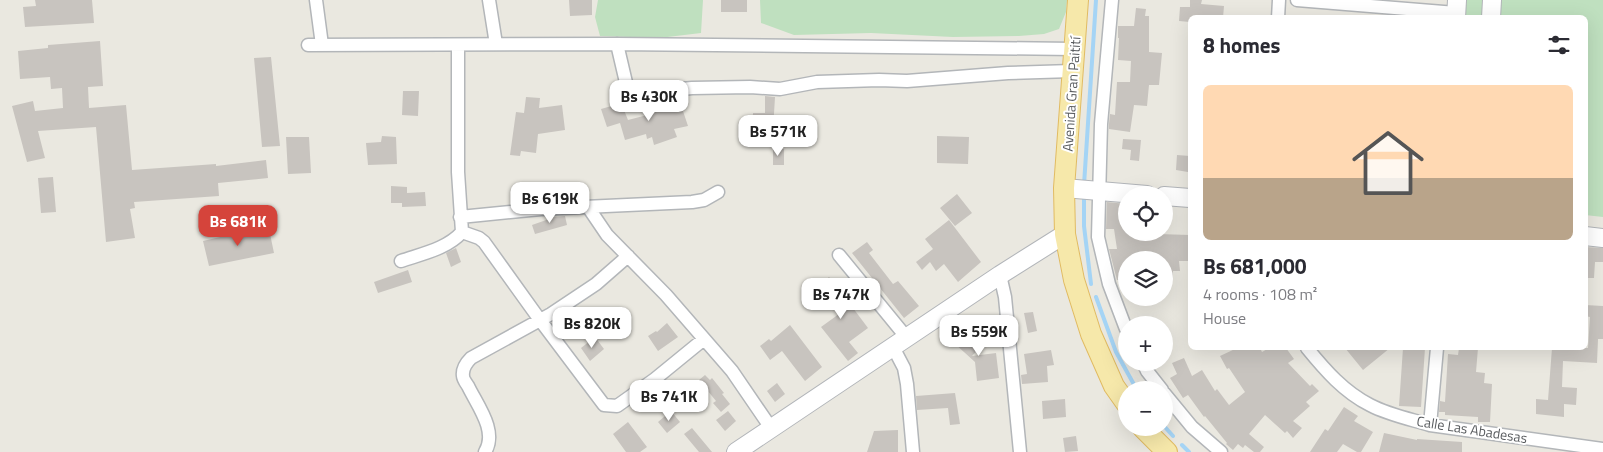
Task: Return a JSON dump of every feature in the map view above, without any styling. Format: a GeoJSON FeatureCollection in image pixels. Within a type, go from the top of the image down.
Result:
{"type":"FeatureCollection","features":[{"type":"Feature","properties":{"kind":"main road","name":"Avenida Gran Paitití"},"geometry":{"type":"LineString","coordinates":[[1078,0],[1072,71],[1083,190],[1065,234],[1074,280],[1091,334],[1118,392]]}},
{"type":"Feature","properties":{"kind":"main road"},"geometry":{"type":"LineString","coordinates":[[1151,436],[1167,452]]}},
{"type":"Feature","properties":{"kind":"street"},"geometry":{"type":"LineString","coordinates":[[316,0],[322,45]]}},
{"type":"Feature","properties":{"kind":"street"},"geometry":{"type":"LineString","coordinates":[[489,0],[496,44]]}},
{"type":"Feature","properties":{"kind":"street"},"geometry":{"type":"LineString","coordinates":[[1112,0],[1101,124],[1083,190],[1098,236],[1109,284],[1121,316]]}},
{"type":"Feature","properties":{"kind":"street"},"geometry":{"type":"LineString","coordinates":[[1278,15],[1279,0]]}},
{"type":"Feature","properties":{"kind":"street"},"geometry":{"type":"LineString","coordinates":[[1297,0],[1456,10]]}},
{"type":"Feature","properties":{"kind":"street"},"geometry":{"type":"LineString","coordinates":[[1490,15],[1492,0]]}},
{"type":"Feature","properties":{"kind":"street"},"geometry":{"type":"LineString","coordinates":[[308,45],[617,44],[1074,49]]}},
{"type":"Feature","properties":{"kind":"street"},"geometry":{"type":"LineString","coordinates":[[617,44],[628,91],[640,96],[692,88],[750,87],[780,89],[817,82],[907,81],[1008,73],[1072,71]]}},
{"type":"Feature","properties":{"kind":"street"},"geometry":{"type":"LineString","coordinates":[[401,260],[438,248],[456,239],[462,232],[458,172],[458,46]]}},
{"type":"Feature","properties":{"kind":"street"},"geometry":{"type":"LineString","coordinates":[[1083,190],[1118,193]]}},
{"type":"Feature","properties":{"kind":"street"},"geometry":{"type":"LineString","coordinates":[[460,217],[541,209],[698,201],[704,200],[718,192]]}},
{"type":"Feature","properties":{"kind":"street"},"geometry":{"type":"LineString","coordinates":[[1173,197],[1188,198]]}},
{"type":"Feature","properties":{"kind":"street"},"geometry":{"type":"LineString","coordinates":[[588,207],[607,235],[666,294],[732,371],[771,428]]}},
{"type":"Feature","properties":{"kind":"street"},"geometry":{"type":"LineString","coordinates":[[462,232],[479,238],[484,242],[604,405],[616,406],[704,339]]}},
{"type":"Feature","properties":{"kind":"street"},"geometry":{"type":"LineString","coordinates":[[736,452],[1000,275],[1065,234]]}},
{"type":"Feature","properties":{"kind":"street"},"geometry":{"type":"LineString","coordinates":[[1588,236],[1603,238]]}},
{"type":"Feature","properties":{"kind":"street"},"geometry":{"type":"LineString","coordinates":[[839,255],[900,343],[907,384],[913,452]]}},
{"type":"Feature","properties":{"kind":"street"},"geometry":{"type":"LineString","coordinates":[[485,452],[488,434],[485,417],[462,375],[465,365],[471,358],[540,320],[596,284],[628,256]]}},
{"type":"Feature","properties":{"kind":"street"},"geometry":{"type":"LineString","coordinates":[[1000,275],[1005,296],[1020,452]]}},
{"type":"Feature","properties":{"kind":"street","name":"Calle Las Abadesas"},"geometry":{"type":"LineString","coordinates":[[1309,350],[1320,365],[1344,388],[1370,406],[1402,417],[1430,425],[1603,449]]}},
{"type":"Feature","properties":{"kind":"street"},"geometry":{"type":"LineString","coordinates":[[1430,425],[1437,350]]}},
{"type":"Feature","properties":{"kind":"street"},"geometry":{"type":"LineString","coordinates":[[1173,403],[1192,427],[1221,452]]}},
{"type":"Feature","properties":{"kind":"green space"},"geometry":{"type":"Polygon","coordinates":[[[598,0],[703,0],[701,33],[659,38],[600,36],[595,17],[598,0]]]}},
{"type":"Feature","properties":{"kind":"green space"},"geometry":{"type":"Polygon","coordinates":[[[760,0],[1067,0],[1066,12],[1059,29],[1044,34],[953,37],[871,33],[794,35],[761,23],[760,0]]]}},
{"type":"Feature","properties":{"kind":"green space"},"geometry":{"type":"Polygon","coordinates":[[[1464,0],[1487,0],[1485,15],[1463,15],[1464,0]]]}},
{"type":"Feature","properties":{"kind":"green space"},"geometry":{"type":"Polygon","coordinates":[[[1500,0],[1603,0],[1603,217],[1588,215],[1588,15],[1498,15],[1500,0]]]}},
{"type":"Feature","properties":{"kind":"building"},"geometry":{"type":"Polygon","coordinates":[[[35,0],[92,0],[94,23],[25,27],[23,7],[36,6],[35,0]]]}},
{"type":"Feature","properties":{"kind":"building"},"geometry":{"type":"Polygon","coordinates":[[[569,0],[592,0],[592,15],[570,16],[569,0]]]}},
{"type":"Feature","properties":{"kind":"building"},"geometry":{"type":"Polygon","coordinates":[[[721,0],[747,0],[747,12],[721,12],[721,0]]]}},
{"type":"Feature","properties":{"kind":"building"},"geometry":{"type":"Polygon","coordinates":[[[1190,0],[1202,0],[1201,4],[1224,6],[1223,15],[1188,15],[1188,22],[1179,21],[1180,7],[1190,7],[1190,0]]]}},
{"type":"Feature","properties":{"kind":"building"},"geometry":{"type":"Polygon","coordinates":[[[1136,8],[1146,9],[1145,16],[1149,16],[1149,52],[1162,53],[1159,85],[1149,85],[1147,106],[1134,105],[1130,132],[1109,129],[1109,124],[1110,114],[1115,115],[1117,82],[1130,82],[1131,61],[1118,60],[1118,26],[1134,26],[1136,8]]]}},
{"type":"Feature","properties":{"kind":"building"},"geometry":{"type":"Polygon","coordinates":[[[100,41],[103,86],[88,87],[89,108],[126,105],[132,170],[216,164],[216,166],[266,160],[268,178],[218,183],[219,196],[134,202],[135,208],[130,209],[135,238],[106,242],[96,127],[38,131],[45,158],[27,162],[12,106],[33,101],[35,111],[63,108],[62,88],[51,89],[50,77],[20,79],[18,51],[48,48],[48,45],[100,41]]]}},
{"type":"Feature","properties":{"kind":"building"},"geometry":{"type":"Polygon","coordinates":[[[271,57],[280,146],[262,147],[254,58],[271,57]]]}},
{"type":"Feature","properties":{"kind":"building"},"geometry":{"type":"Polygon","coordinates":[[[403,91],[419,91],[418,116],[402,115],[403,91]]]}},
{"type":"Feature","properties":{"kind":"building"},"geometry":{"type":"Polygon","coordinates":[[[765,96],[775,97],[773,130],[752,129],[753,113],[765,113],[765,96]]]}},
{"type":"Feature","properties":{"kind":"building"},"geometry":{"type":"Polygon","coordinates":[[[526,97],[540,98],[539,108],[562,105],[565,130],[538,134],[536,153],[521,151],[520,156],[510,155],[516,112],[524,113],[526,97]]]}},
{"type":"Feature","properties":{"kind":"building"},"geometry":{"type":"Polygon","coordinates":[[[669,99],[673,111],[682,108],[688,126],[674,129],[677,137],[654,145],[652,137],[647,139],[646,134],[625,140],[620,123],[607,127],[601,109],[615,105],[618,112],[624,110],[628,120],[655,113],[652,102],[669,99]]]}},
{"type":"Feature","properties":{"kind":"building"},"geometry":{"type":"Polygon","coordinates":[[[382,136],[396,137],[397,164],[368,165],[366,143],[381,142],[382,136]]]}},
{"type":"Feature","properties":{"kind":"building"},"geometry":{"type":"Polygon","coordinates":[[[937,136],[969,137],[968,164],[937,163],[937,136]]]}},
{"type":"Feature","properties":{"kind":"building"},"geometry":{"type":"Polygon","coordinates":[[[286,137],[309,137],[311,173],[288,174],[286,137]]]}},
{"type":"Feature","properties":{"kind":"building"},"geometry":{"type":"Polygon","coordinates":[[[1123,139],[1141,140],[1139,161],[1130,160],[1131,150],[1122,149],[1123,139]]]}},
{"type":"Feature","properties":{"kind":"building"},"geometry":{"type":"Polygon","coordinates":[[[773,149],[784,149],[784,165],[773,165],[773,149]]]}},
{"type":"Feature","properties":{"kind":"building"},"geometry":{"type":"Polygon","coordinates":[[[1177,155],[1188,156],[1188,172],[1176,170],[1177,155]]]}},
{"type":"Feature","properties":{"kind":"building"},"geometry":{"type":"Polygon","coordinates":[[[53,177],[56,212],[41,213],[38,178],[53,177]]]}},
{"type":"Feature","properties":{"kind":"building"},"geometry":{"type":"Polygon","coordinates":[[[391,186],[407,187],[407,193],[425,192],[426,206],[402,207],[402,203],[391,203],[391,186]]]}},
{"type":"Feature","properties":{"kind":"building"},"geometry":{"type":"Polygon","coordinates":[[[957,194],[972,213],[955,226],[940,208],[957,194]]]}},
{"type":"Feature","properties":{"kind":"building"},"geometry":{"type":"Polygon","coordinates":[[[1107,202],[1118,203],[1118,241],[1173,241],[1173,234],[1188,235],[1188,261],[1179,261],[1180,271],[1173,271],[1173,251],[1118,251],[1117,280],[1109,249],[1117,249],[1114,229],[1106,229],[1107,202]]]}},
{"type":"Feature","properties":{"kind":"building"},"geometry":{"type":"Polygon","coordinates":[[[565,216],[567,225],[535,234],[532,225],[551,217],[565,216]]]}},
{"type":"Feature","properties":{"kind":"building"},"geometry":{"type":"Polygon","coordinates":[[[949,220],[981,262],[958,282],[944,264],[936,271],[930,262],[922,270],[916,262],[933,249],[925,239],[949,220]]]}},
{"type":"Feature","properties":{"kind":"building"},"geometry":{"type":"Polygon","coordinates":[[[269,229],[274,253],[209,266],[203,241],[269,229]]]}},
{"type":"Feature","properties":{"kind":"building"},"geometry":{"type":"Polygon","coordinates":[[[867,242],[873,250],[869,253],[893,284],[898,281],[919,306],[904,318],[852,253],[867,242]]]}},
{"type":"Feature","properties":{"kind":"building"},"geometry":{"type":"Polygon","coordinates":[[[1588,247],[1603,248],[1603,262],[1595,262],[1594,278],[1588,278],[1588,247]]]}},
{"type":"Feature","properties":{"kind":"building"},"geometry":{"type":"Polygon","coordinates":[[[456,248],[461,262],[451,267],[446,253],[456,248]]]}},
{"type":"Feature","properties":{"kind":"building"},"geometry":{"type":"Polygon","coordinates":[[[408,270],[412,282],[378,293],[374,282],[408,270]]]}},
{"type":"Feature","properties":{"kind":"building"},"geometry":{"type":"Polygon","coordinates":[[[829,277],[842,291],[868,328],[849,342],[858,353],[848,361],[821,327],[839,314],[816,289],[829,277]]]}},
{"type":"Feature","properties":{"kind":"building"},"geometry":{"type":"Polygon","coordinates":[[[1588,305],[1603,306],[1603,339],[1598,339],[1597,363],[1563,361],[1562,387],[1577,388],[1576,405],[1564,404],[1564,417],[1536,414],[1536,399],[1548,400],[1552,350],[1588,350],[1590,317],[1588,317],[1588,305]]]}},
{"type":"Feature","properties":{"kind":"building"},"geometry":{"type":"Polygon","coordinates":[[[1033,312],[1037,331],[1028,333],[1024,313],[1033,312]]]}},
{"type":"Feature","properties":{"kind":"building"},"geometry":{"type":"Polygon","coordinates":[[[667,323],[678,337],[658,351],[648,336],[657,332],[667,323]]]}},
{"type":"Feature","properties":{"kind":"building"},"geometry":{"type":"Polygon","coordinates":[[[790,325],[822,367],[805,381],[782,351],[770,360],[760,346],[769,339],[771,341],[790,325]]]}},
{"type":"Feature","properties":{"kind":"building"},"geometry":{"type":"Polygon","coordinates":[[[968,329],[984,343],[972,356],[996,353],[999,378],[977,381],[975,362],[954,343],[968,329]]]}},
{"type":"Feature","properties":{"kind":"building"},"geometry":{"type":"Polygon","coordinates":[[[595,337],[604,349],[590,361],[581,348],[595,337]]]}},
{"type":"Feature","properties":{"kind":"building"},"geometry":{"type":"Polygon","coordinates":[[[1051,350],[1054,365],[1047,366],[1048,382],[1022,384],[1021,375],[1027,374],[1024,354],[1051,350]]]}},
{"type":"Feature","properties":{"kind":"building"},"geometry":{"type":"Polygon","coordinates":[[[1233,350],[1261,350],[1262,352],[1266,350],[1287,350],[1294,359],[1288,363],[1310,386],[1312,384],[1319,391],[1306,402],[1310,406],[1293,421],[1302,428],[1293,438],[1287,431],[1285,433],[1265,415],[1249,434],[1264,447],[1260,452],[1254,452],[1245,445],[1243,448],[1238,444],[1233,450],[1226,444],[1188,395],[1183,398],[1170,378],[1177,374],[1173,363],[1184,358],[1192,376],[1202,370],[1215,391],[1217,389],[1229,405],[1245,392],[1229,368],[1227,369],[1220,356],[1233,350]]]}},
{"type":"Feature","properties":{"kind":"building"},"geometry":{"type":"Polygon","coordinates":[[[1347,350],[1388,350],[1363,370],[1347,350]]]}},
{"type":"Feature","properties":{"kind":"building"},"geometry":{"type":"Polygon","coordinates":[[[1403,350],[1425,350],[1421,407],[1399,406],[1403,350]]]}},
{"type":"Feature","properties":{"kind":"building"},"geometry":{"type":"Polygon","coordinates":[[[1459,350],[1478,350],[1476,372],[1485,373],[1484,383],[1492,384],[1490,422],[1478,422],[1478,417],[1445,415],[1445,412],[1439,412],[1440,401],[1445,402],[1448,354],[1458,355],[1459,350]]]}},
{"type":"Feature","properties":{"kind":"building"},"geometry":{"type":"Polygon","coordinates":[[[705,375],[710,380],[712,378],[730,404],[721,412],[713,403],[716,401],[699,380],[705,375]]]}},
{"type":"Feature","properties":{"kind":"building"},"geometry":{"type":"Polygon","coordinates":[[[777,383],[785,394],[775,402],[767,391],[777,383]]]}},
{"type":"Feature","properties":{"kind":"building"},"geometry":{"type":"Polygon","coordinates":[[[955,393],[960,424],[950,425],[948,408],[917,410],[916,396],[955,393]]]}},
{"type":"Feature","properties":{"kind":"building"},"geometry":{"type":"Polygon","coordinates":[[[1065,399],[1066,417],[1043,419],[1042,401],[1065,399]]]}},
{"type":"Feature","properties":{"kind":"building"},"geometry":{"type":"Polygon","coordinates":[[[1344,407],[1358,416],[1354,421],[1373,432],[1361,452],[1357,452],[1343,444],[1337,452],[1310,452],[1325,429],[1328,431],[1344,407]]]}},
{"type":"Feature","properties":{"kind":"building"},"geometry":{"type":"Polygon","coordinates":[[[671,411],[680,422],[667,433],[658,422],[671,411]]]}},
{"type":"Feature","properties":{"kind":"building"},"geometry":{"type":"Polygon","coordinates":[[[728,411],[736,421],[725,431],[716,420],[728,411]]]}},
{"type":"Feature","properties":{"kind":"building"},"geometry":{"type":"Polygon","coordinates":[[[628,422],[647,447],[640,452],[626,452],[613,434],[628,422]]]}},
{"type":"Feature","properties":{"kind":"building"},"geometry":{"type":"Polygon","coordinates":[[[692,428],[712,452],[699,452],[684,434],[692,428]]]}},
{"type":"Feature","properties":{"kind":"building"},"geometry":{"type":"Polygon","coordinates":[[[898,430],[898,452],[867,452],[874,431],[898,430]]]}},
{"type":"Feature","properties":{"kind":"building"},"geometry":{"type":"Polygon","coordinates":[[[1384,433],[1417,440],[1462,442],[1462,452],[1379,452],[1384,433]]]}},
{"type":"Feature","properties":{"kind":"building"},"geometry":{"type":"Polygon","coordinates":[[[1076,436],[1078,451],[1065,452],[1063,438],[1076,436]]]}},
{"type":"Feature","properties":{"kind":"waterway"},"geometry":{"type":"LineString","coordinates":[[1084,185],[1096,0]]}},
{"type":"Feature","properties":{"kind":"waterway"},"geometry":{"type":"LineString","coordinates":[[1084,194],[1084,226],[1091,284]]}},
{"type":"Feature","properties":{"kind":"waterway"},"geometry":{"type":"LineString","coordinates":[[1096,297],[1116,352],[1132,381]]}},
{"type":"Feature","properties":{"kind":"waterway"},"geometry":{"type":"LineString","coordinates":[[1182,445],[1189,452]]}}]}
